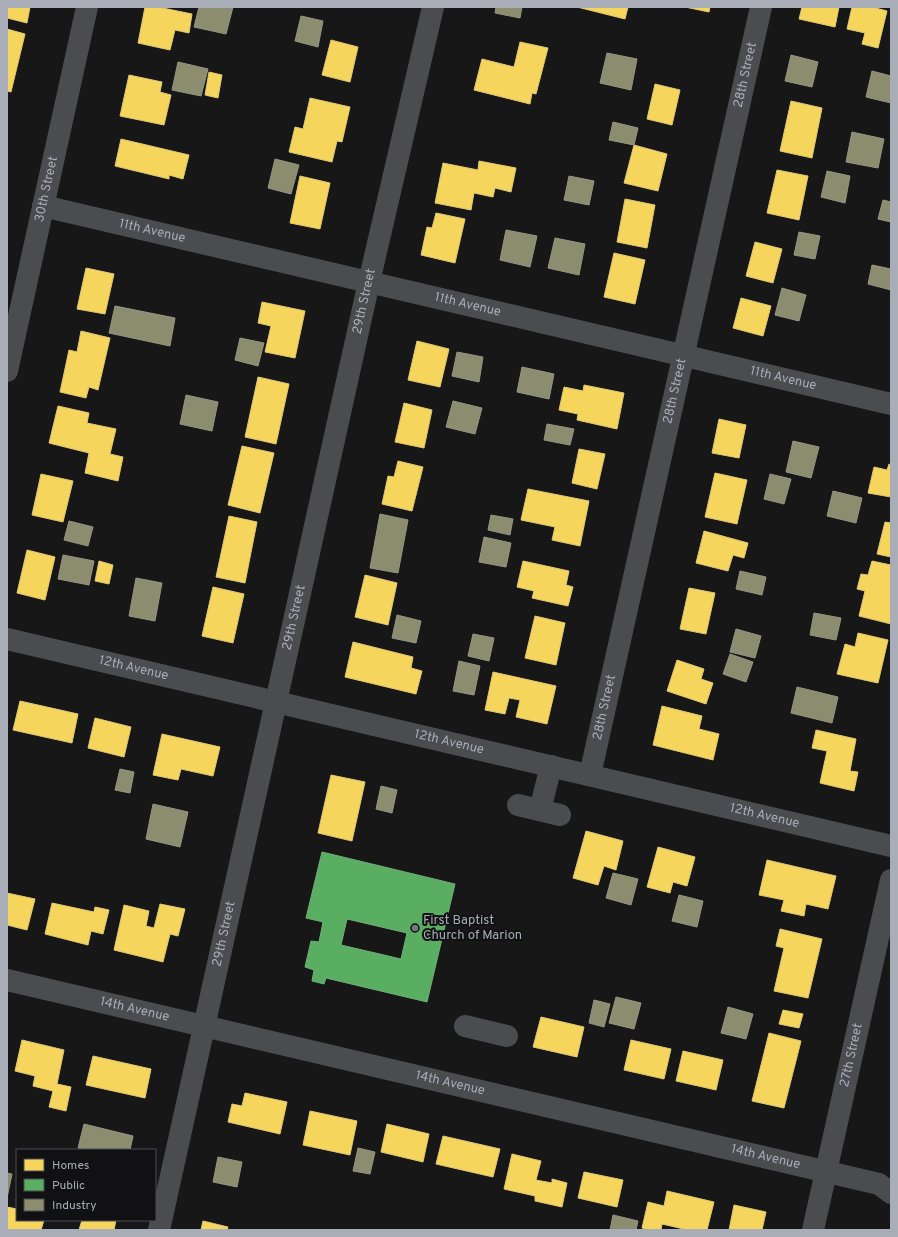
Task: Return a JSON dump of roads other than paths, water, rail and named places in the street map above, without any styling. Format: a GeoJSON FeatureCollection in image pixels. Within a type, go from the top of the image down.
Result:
{"type":"FeatureCollection","features":[{"type":"Feature","properties":{"kind":"street","name":"30th Street"},"geometry":{"type":"LineString","coordinates":[[7,371],[87,7]]}},
{"type":"Feature","properties":{"kind":"street","name":"29th Street"},"geometry":{"type":"LineString","coordinates":[[159,1230],[369,282],[433,7]]}},
{"type":"Feature","properties":{"kind":"street","name":"28th Street"},"geometry":{"type":"LineString","coordinates":[[590,775],[761,7]]}},
{"type":"Feature","properties":{"kind":"street","name":"11th Avenue"},"geometry":{"type":"LineString","coordinates":[[44,206],[891,404]]}},
{"type":"Feature","properties":{"kind":"street","name":"12th Avenue"},"geometry":{"type":"LineString","coordinates":[[7,638],[891,846]]}},
{"type":"Feature","properties":{"kind":"street"},"geometry":{"type":"LineString","coordinates":[[518,805],[550,813],[551,766]]}},
{"type":"Feature","properties":{"kind":"street","name":"27th Street"},"geometry":{"type":"LineString","coordinates":[[813,1230],[891,880]]}},
{"type":"Feature","properties":{"kind":"street","name":"14th Avenue"},"geometry":{"type":"LineString","coordinates":[[7,980],[879,1184],[891,1193]]}},
{"type":"Feature","properties":{"kind":"street"},"geometry":{"type":"LineString","coordinates":[[465,1026],[507,1036]]}},
{"type":"Feature","properties":{"kind":"place","name":"First Baptist Church of Marion"},"geometry":{"type":"Point","coordinates":[415,928]}}]}
